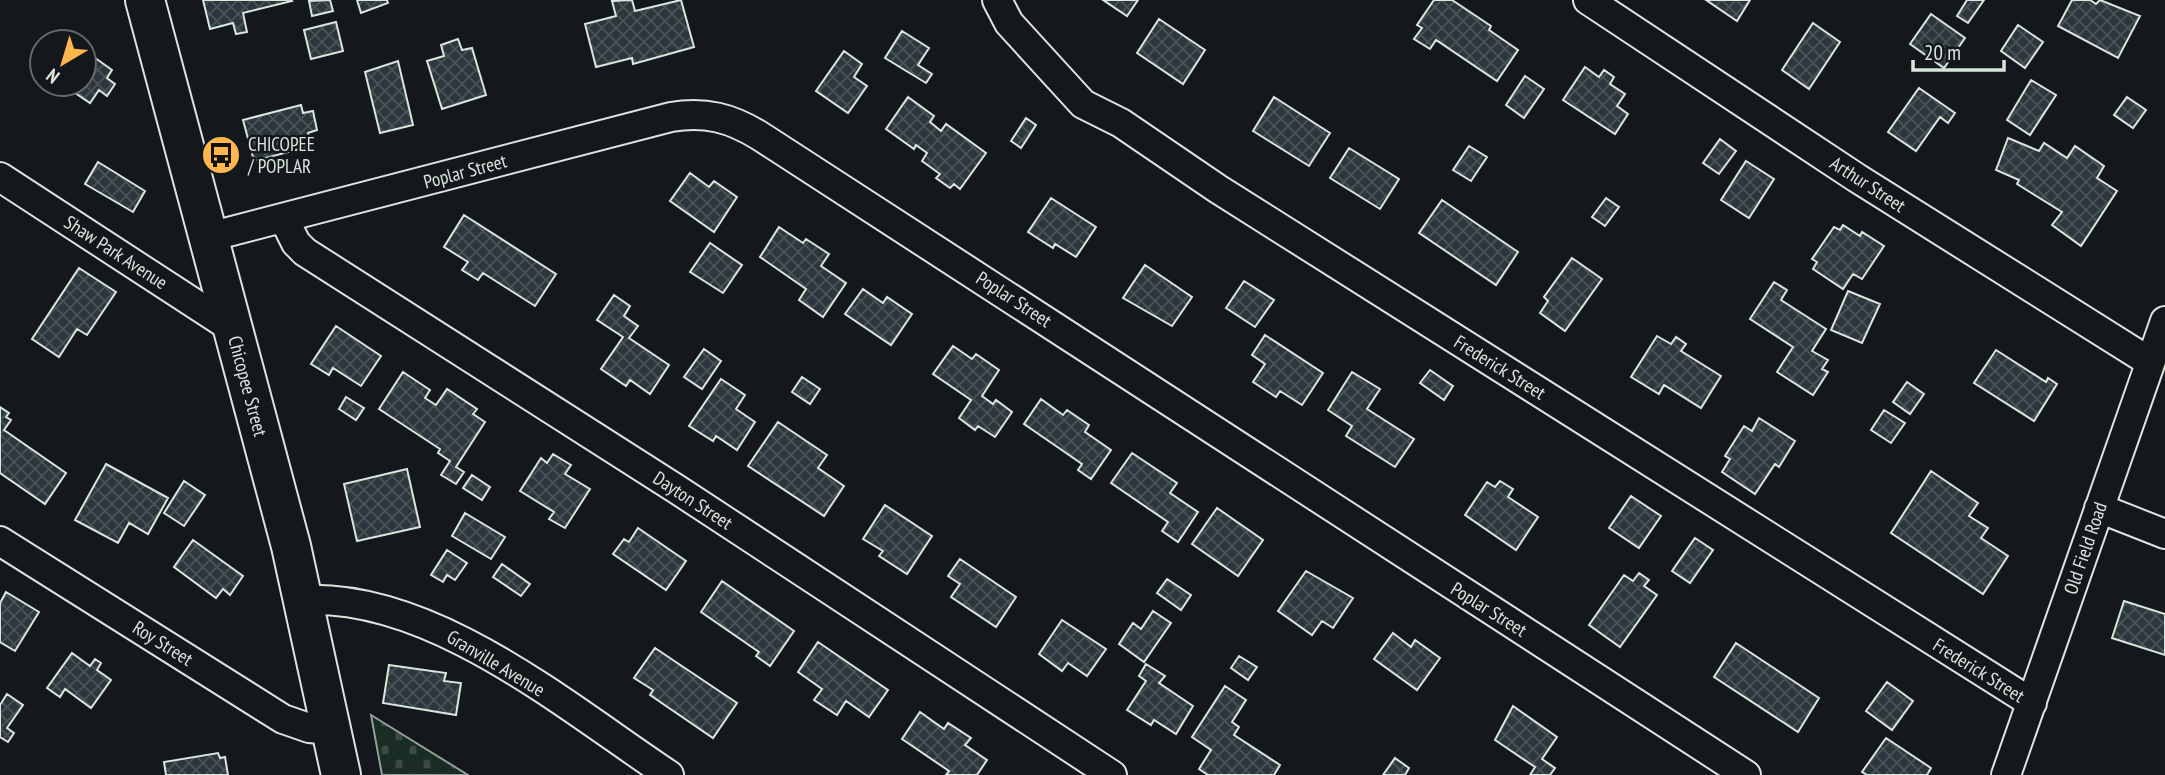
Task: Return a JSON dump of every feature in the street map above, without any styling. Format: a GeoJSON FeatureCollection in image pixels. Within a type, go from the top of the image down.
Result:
{"type":"FeatureCollection","features":[{"type":"Feature","properties":{"kind":"main road","name":"Chicopee Street"},"geometry":{"type":"LineString","coordinates":[[145,0],[303,600],[341,775]]}},
{"type":"Feature","properties":{"kind":"street","name":"Frederick Street"},"geometry":{"type":"LineString","coordinates":[[997,0],[1009,23],[1083,104],[1121,122],[1275,226],[2032,703]]}},
{"type":"Feature","properties":{"kind":"street","name":"Arthur Street"},"geometry":{"type":"LineString","coordinates":[[1588,0],[1857,178],[2150,362]]}},
{"type":"Feature","properties":{"kind":"street","name":"Poplar Street"},"geometry":{"type":"LineString","coordinates":[[209,237],[656,120],[699,113],[724,118],[760,136],[989,282],[1349,519],[1746,775]]}},
{"type":"Feature","properties":{"kind":"street","name":"Shaw Park Avenue"},"geometry":{"type":"LineString","coordinates":[[0,177],[232,328]]}},
{"type":"Feature","properties":{"kind":"street","name":"Dayton Street"},"geometry":{"type":"LineString","coordinates":[[284,219],[289,233],[305,252],[678,490],[1112,775]]}},
{"type":"Feature","properties":{"kind":"street","name":"Old Field Road"},"geometry":{"type":"LineString","coordinates":[[2006,775],[2165,321]]}},
{"type":"Feature","properties":{"kind":"street"},"geometry":{"type":"LineString","coordinates":[[2099,508],[2165,534]]}},
{"type":"Feature","properties":{"kind":"street","name":"Roy Street"},"geometry":{"type":"LineString","coordinates":[[0,541],[283,719],[309,728],[332,730]]}},
{"type":"Feature","properties":{"kind":"street","name":"Granville Avenue"},"geometry":{"type":"LineString","coordinates":[[303,600],[360,604],[445,631],[487,654],[669,775]]}},
{"type":"Feature","properties":{"kind":"green space"},"geometry":{"type":"Polygon","coordinates":[[[371,715],[468,775],[382,775],[371,715]]]}},
{"type":"Feature","properties":{"kind":"building"},"geometry":{"type":"Polygon","coordinates":[[[203,0],[292,1],[243,13],[247,32],[236,34],[233,23],[210,29],[203,0]]]}},
{"type":"Feature","properties":{"kind":"building"},"geometry":{"type":"Polygon","coordinates":[[[330,0],[333,11],[312,16],[309,1],[330,0]]]}},
{"type":"Feature","properties":{"kind":"building"},"geometry":{"type":"Polygon","coordinates":[[[357,0],[387,0],[388,3],[361,13],[357,0]]]}},
{"type":"Feature","properties":{"kind":"building"},"geometry":{"type":"Polygon","coordinates":[[[632,0],[635,11],[681,0],[694,47],[633,64],[632,58],[596,67],[585,24],[616,16],[612,1],[632,0]]]}},
{"type":"Feature","properties":{"kind":"building"},"geometry":{"type":"Polygon","coordinates":[[[1103,0],[1138,0],[1127,16],[1103,0]]]}},
{"type":"Feature","properties":{"kind":"building"},"geometry":{"type":"Polygon","coordinates":[[[1434,0],[1452,0],[1491,26],[1489,30],[1518,50],[1497,81],[1436,40],[1430,49],[1414,39],[1422,28],[1417,25],[1434,0]]]}},
{"type":"Feature","properties":{"kind":"building"},"geometry":{"type":"Polygon","coordinates":[[[1706,0],[1750,0],[1737,21],[1706,0]]]}},
{"type":"Feature","properties":{"kind":"building"},"geometry":{"type":"Polygon","coordinates":[[[1967,0],[1984,0],[1968,23],[1957,16],[1967,0]]]}},
{"type":"Feature","properties":{"kind":"building"},"geometry":{"type":"Polygon","coordinates":[[[2072,0],[2090,0],[2096,4],[2100,0],[2140,16],[2118,58],[2058,26],[2072,0]]]}},
{"type":"Feature","properties":{"kind":"building"},"geometry":{"type":"Polygon","coordinates":[[[1931,14],[1965,38],[1944,68],[1910,44],[1931,14]]]}},
{"type":"Feature","properties":{"kind":"building"},"geometry":{"type":"Polygon","coordinates":[[[1159,19],[1205,50],[1183,84],[1137,53],[1159,19]]]}},
{"type":"Feature","properties":{"kind":"building"},"geometry":{"type":"Polygon","coordinates":[[[336,22],[343,51],[311,59],[304,30],[336,22]]]}},
{"type":"Feature","properties":{"kind":"building"},"geometry":{"type":"Polygon","coordinates":[[[1813,23],[1840,42],[1809,89],[1782,70],[1813,23]]]}},
{"type":"Feature","properties":{"kind":"building"},"geometry":{"type":"Polygon","coordinates":[[[2018,25],[2043,42],[2025,68],[2001,51],[2018,25]]]}},
{"type":"Feature","properties":{"kind":"building"},"geometry":{"type":"Polygon","coordinates":[[[902,31],[929,48],[918,65],[932,74],[926,83],[885,58],[902,31]]]}},
{"type":"Feature","properties":{"kind":"building"},"geometry":{"type":"Polygon","coordinates":[[[458,39],[462,50],[472,48],[486,95],[442,109],[427,61],[444,56],[441,45],[458,39]]]}},
{"type":"Feature","properties":{"kind":"building"},"geometry":{"type":"Polygon","coordinates":[[[844,51],[862,64],[854,77],[867,86],[848,113],[816,91],[844,51]]]}},
{"type":"Feature","properties":{"kind":"building"},"geometry":{"type":"Polygon","coordinates":[[[98,60],[112,70],[107,78],[115,84],[107,96],[99,90],[98,60]]]}},
{"type":"Feature","properties":{"kind":"building"},"geometry":{"type":"Polygon","coordinates":[[[398,61],[413,125],[380,133],[365,72],[398,61]]]}},
{"type":"Feature","properties":{"kind":"building"},"geometry":{"type":"Polygon","coordinates":[[[1585,67],[1599,77],[1604,70],[1614,77],[1610,84],[1625,94],[1617,106],[1628,114],[1615,134],[1563,100],[1585,67]]]}},
{"type":"Feature","properties":{"kind":"building"},"geometry":{"type":"Polygon","coordinates":[[[1525,76],[1544,89],[1524,118],[1506,105],[1525,76]]]}},
{"type":"Feature","properties":{"kind":"building"},"geometry":{"type":"Polygon","coordinates":[[[2031,80],[2056,95],[2030,135],[2007,120],[2031,80]]]}},
{"type":"Feature","properties":{"kind":"building"},"geometry":{"type":"Polygon","coordinates":[[[1919,88],[1955,113],[1948,123],[1940,117],[1916,151],[1888,132],[1919,88]]]}},
{"type":"Feature","properties":{"kind":"building"},"geometry":{"type":"Polygon","coordinates":[[[908,97],[934,116],[930,122],[941,131],[946,124],[986,153],[960,189],[954,184],[950,188],[936,178],[940,174],[922,161],[927,153],[916,145],[914,149],[886,129],[908,97]]]}},
{"type":"Feature","properties":{"kind":"building"},"geometry":{"type":"Polygon","coordinates":[[[1274,97],[1330,133],[1309,166],[1253,131],[1274,97]]]}},
{"type":"Feature","properties":{"kind":"building"},"geometry":{"type":"Polygon","coordinates":[[[2127,97],[2146,110],[2133,128],[2114,115],[2127,97]]]}},
{"type":"Feature","properties":{"kind":"building"},"geometry":{"type":"Polygon","coordinates":[[[301,105],[303,113],[313,111],[317,130],[308,133],[311,146],[254,161],[243,120],[301,105]]]}},
{"type":"Feature","properties":{"kind":"building"},"geometry":{"type":"Polygon","coordinates":[[[1026,118],[1036,125],[1021,148],[1011,141],[1026,118]]]}},
{"type":"Feature","properties":{"kind":"building"},"geometry":{"type":"Polygon","coordinates":[[[2008,138],[2039,151],[2044,143],[2067,158],[2075,146],[2104,166],[2097,178],[2117,191],[2081,246],[2052,225],[2062,212],[2017,184],[2019,180],[1996,170],[2008,138]]]}},
{"type":"Feature","properties":{"kind":"building"},"geometry":{"type":"Polygon","coordinates":[[[1720,139],[1736,151],[1719,174],[1703,163],[1720,139]]]}},
{"type":"Feature","properties":{"kind":"building"},"geometry":{"type":"Polygon","coordinates":[[[1469,146],[1487,157],[1471,181],[1453,170],[1469,146]]]}},
{"type":"Feature","properties":{"kind":"building"},"geometry":{"type":"Polygon","coordinates":[[[1349,148],[1399,179],[1380,209],[1330,178],[1349,148]]]}},
{"type":"Feature","properties":{"kind":"building"},"geometry":{"type":"Polygon","coordinates":[[[1746,161],[1774,179],[1749,218],[1721,200],[1746,161]]]}},
{"type":"Feature","properties":{"kind":"building"},"geometry":{"type":"Polygon","coordinates":[[[98,162],[145,191],[133,212],[85,184],[98,162]]]}},
{"type":"Feature","properties":{"kind":"building"},"geometry":{"type":"Polygon","coordinates":[[[690,173],[709,187],[714,181],[737,197],[714,232],[670,201],[690,173]]]}},
{"type":"Feature","properties":{"kind":"building"},"geometry":{"type":"Polygon","coordinates":[[[1051,198],[1096,227],[1076,257],[1055,244],[1053,248],[1028,232],[1051,198]]]}},
{"type":"Feature","properties":{"kind":"building"},"geometry":{"type":"Polygon","coordinates":[[[1606,198],[1619,207],[1605,226],[1592,217],[1606,198]]]}},
{"type":"Feature","properties":{"kind":"building"},"geometry":{"type":"Polygon","coordinates":[[[1442,200],[1518,252],[1496,285],[1419,233],[1442,200]]]}},
{"type":"Feature","properties":{"kind":"building"},"geometry":{"type":"Polygon","coordinates":[[[464,215],[556,274],[535,306],[483,273],[478,280],[462,270],[468,262],[444,247],[464,215]]]}},
{"type":"Feature","properties":{"kind":"building"},"geometry":{"type":"Polygon","coordinates":[[[1843,225],[1860,236],[1862,232],[1884,246],[1862,279],[1853,274],[1843,289],[1813,269],[1817,262],[1812,259],[1834,227],[1840,230],[1843,225]]]}},
{"type":"Feature","properties":{"kind":"building"},"geometry":{"type":"Polygon","coordinates":[[[779,227],[803,243],[806,239],[829,254],[821,266],[846,283],[823,317],[799,300],[806,289],[760,257],[779,227]]]}},
{"type":"Feature","properties":{"kind":"building"},"geometry":{"type":"Polygon","coordinates":[[[710,243],[742,265],[723,293],[690,272],[710,243]]]}},
{"type":"Feature","properties":{"kind":"building"},"geometry":{"type":"Polygon","coordinates":[[[1572,258],[1602,279],[1565,331],[1540,313],[1548,301],[1544,297],[1572,258]]]}},
{"type":"Feature","properties":{"kind":"building"},"geometry":{"type":"Polygon","coordinates":[[[1145,265],[1192,297],[1172,326],[1123,298],[1145,265]]]}},
{"type":"Feature","properties":{"kind":"building"},"geometry":{"type":"Polygon","coordinates":[[[79,268],[116,292],[87,335],[77,329],[59,357],[32,339],[79,268]]]}},
{"type":"Feature","properties":{"kind":"building"},"geometry":{"type":"Polygon","coordinates":[[[1244,281],[1274,300],[1255,327],[1226,308],[1244,281]]]}},
{"type":"Feature","properties":{"kind":"building"},"geometry":{"type":"Polygon","coordinates":[[[1774,282],[1787,290],[1781,300],[1826,329],[1812,351],[1828,360],[1822,369],[1828,372],[1813,395],[1777,372],[1793,347],[1750,319],[1774,282]]]}},
{"type":"Feature","properties":{"kind":"building"},"geometry":{"type":"Polygon","coordinates":[[[863,289],[883,303],[887,297],[912,314],[891,345],[845,314],[863,289]]]}},
{"type":"Feature","properties":{"kind":"building"},"geometry":{"type":"Polygon","coordinates":[[[1848,291],[1880,304],[1862,343],[1831,330],[1848,291]]]}},
{"type":"Feature","properties":{"kind":"building"},"geometry":{"type":"Polygon","coordinates":[[[614,295],[630,306],[624,316],[638,326],[629,338],[669,365],[650,394],[630,380],[626,386],[601,369],[623,337],[597,320],[614,295]]]}},
{"type":"Feature","properties":{"kind":"building"},"geometry":{"type":"Polygon","coordinates":[[[336,326],[381,356],[361,386],[333,368],[329,375],[311,364],[336,326]]]}},
{"type":"Feature","properties":{"kind":"building"},"geometry":{"type":"Polygon","coordinates":[[[1265,335],[1323,373],[1302,405],[1280,391],[1276,397],[1253,382],[1265,364],[1252,355],[1265,335]]]}},
{"type":"Feature","properties":{"kind":"building"},"geometry":{"type":"Polygon","coordinates":[[[1657,336],[1671,344],[1676,337],[1686,344],[1681,351],[1721,376],[1701,408],[1664,385],[1659,394],[1631,377],[1657,336]]]}},
{"type":"Feature","properties":{"kind":"building"},"geometry":{"type":"Polygon","coordinates":[[[953,346],[972,359],[976,354],[999,370],[982,396],[993,404],[996,400],[1012,412],[995,437],[978,426],[975,430],[959,418],[971,400],[933,374],[953,346]]]}},
{"type":"Feature","properties":{"kind":"building"},"geometry":{"type":"Polygon","coordinates":[[[704,349],[721,361],[702,389],[684,377],[704,349]]]}},
{"type":"Feature","properties":{"kind":"building"},"geometry":{"type":"Polygon","coordinates":[[[1996,350],[2046,382],[2048,378],[2057,384],[2034,421],[1974,383],[1996,350]]]}},
{"type":"Feature","properties":{"kind":"building"},"geometry":{"type":"Polygon","coordinates":[[[1430,370],[1453,386],[1444,400],[1420,383],[1430,370]]]}},
{"type":"Feature","properties":{"kind":"building"},"geometry":{"type":"Polygon","coordinates":[[[403,372],[430,390],[425,398],[436,405],[447,389],[477,409],[473,414],[485,422],[456,467],[464,472],[456,484],[441,475],[450,461],[438,453],[440,449],[379,409],[403,372]]]}},
{"type":"Feature","properties":{"kind":"building"},"geometry":{"type":"Polygon","coordinates":[[[1352,372],[1380,389],[1367,409],[1414,439],[1395,467],[1346,436],[1352,426],[1328,410],[1352,372]]]}},
{"type":"Feature","properties":{"kind":"building"},"geometry":{"type":"Polygon","coordinates":[[[802,377],[820,389],[810,404],[792,392],[802,377]]]}},
{"type":"Feature","properties":{"kind":"building"},"geometry":{"type":"Polygon","coordinates":[[[721,379],[745,395],[736,409],[755,422],[737,450],[716,436],[713,441],[689,426],[721,379]]]}},
{"type":"Feature","properties":{"kind":"building"},"geometry":{"type":"Polygon","coordinates":[[[1907,382],[1924,394],[1910,414],[1893,402],[1907,382]]]}},
{"type":"Feature","properties":{"kind":"building"},"geometry":{"type":"Polygon","coordinates":[[[346,397],[364,408],[356,420],[339,409],[346,397]]]}},
{"type":"Feature","properties":{"kind":"building"},"geometry":{"type":"Polygon","coordinates":[[[1041,399],[1063,415],[1067,410],[1089,425],[1085,432],[1111,450],[1091,479],[1078,470],[1082,464],[1024,424],[1041,399]]]}},
{"type":"Feature","properties":{"kind":"building"},"geometry":{"type":"Polygon","coordinates":[[[0,407],[9,413],[6,417],[11,420],[4,430],[66,473],[45,504],[0,473],[0,407]]]}},
{"type":"Feature","properties":{"kind":"building"},"geometry":{"type":"Polygon","coordinates":[[[1884,410],[1905,423],[1891,443],[1871,430],[1884,410]]]}},
{"type":"Feature","properties":{"kind":"building"},"geometry":{"type":"Polygon","coordinates":[[[1759,418],[1795,441],[1779,467],[1775,464],[1755,494],[1722,472],[1730,459],[1725,456],[1744,426],[1752,431],[1759,418]]]}},
{"type":"Feature","properties":{"kind":"building"},"geometry":{"type":"Polygon","coordinates":[[[778,422],[827,455],[818,468],[844,486],[824,516],[748,466],[778,422]]]}},
{"type":"Feature","properties":{"kind":"building"},"geometry":{"type":"Polygon","coordinates":[[[1132,453],[1177,483],[1170,493],[1198,512],[1178,542],[1162,531],[1168,522],[1111,483],[1132,453]]]}},
{"type":"Feature","properties":{"kind":"building"},"geometry":{"type":"Polygon","coordinates":[[[553,454],[571,465],[565,474],[590,489],[565,528],[549,519],[554,512],[520,491],[541,458],[547,463],[553,454]]]}},
{"type":"Feature","properties":{"kind":"building"},"geometry":{"type":"Polygon","coordinates":[[[106,464],[168,498],[148,534],[129,523],[118,543],[75,520],[106,464]]]}},
{"type":"Feature","properties":{"kind":"building"},"geometry":{"type":"Polygon","coordinates":[[[407,469],[420,527],[357,541],[344,484],[407,469]]]}},
{"type":"Feature","properties":{"kind":"building"},"geometry":{"type":"Polygon","coordinates":[[[1931,471],[1978,503],[1969,516],[1988,528],[1981,538],[2008,556],[1983,594],[1891,533],[1931,471]]]}},
{"type":"Feature","properties":{"kind":"building"},"geometry":{"type":"Polygon","coordinates":[[[472,475],[490,487],[482,500],[463,488],[472,475]]]}},
{"type":"Feature","properties":{"kind":"building"},"geometry":{"type":"Polygon","coordinates":[[[184,481],[205,495],[184,526],[164,513],[184,481]]]}},
{"type":"Feature","properties":{"kind":"building"},"geometry":{"type":"Polygon","coordinates":[[[1500,481],[1513,489],[1508,497],[1538,517],[1516,550],[1465,515],[1487,482],[1495,487],[1500,481]]]}},
{"type":"Feature","properties":{"kind":"building"},"geometry":{"type":"Polygon","coordinates":[[[1631,496],[1661,516],[1639,548],[1609,528],[1631,496]]]}},
{"type":"Feature","properties":{"kind":"building"},"geometry":{"type":"Polygon","coordinates":[[[885,505],[932,536],[907,574],[879,556],[883,551],[863,539],[885,505]]]}},
{"type":"Feature","properties":{"kind":"building"},"geometry":{"type":"Polygon","coordinates":[[[1217,508],[1263,540],[1238,576],[1192,544],[1217,508]]]}},
{"type":"Feature","properties":{"kind":"building"},"geometry":{"type":"Polygon","coordinates":[[[465,513],[505,537],[491,559],[452,536],[465,513]]]}},
{"type":"Feature","properties":{"kind":"building"},"geometry":{"type":"Polygon","coordinates":[[[638,528],[686,561],[666,590],[613,554],[624,539],[629,542],[638,528]]]}},
{"type":"Feature","properties":{"kind":"building"},"geometry":{"type":"Polygon","coordinates":[[[1695,538],[1713,550],[1690,583],[1672,571],[1695,538]]]}},
{"type":"Feature","properties":{"kind":"building"},"geometry":{"type":"Polygon","coordinates":[[[193,540],[243,576],[230,595],[223,589],[216,598],[174,567],[193,540]]]}},
{"type":"Feature","properties":{"kind":"building"},"geometry":{"type":"Polygon","coordinates":[[[447,550],[467,563],[455,580],[447,575],[443,582],[431,575],[447,550]]]}},
{"type":"Feature","properties":{"kind":"building"},"geometry":{"type":"Polygon","coordinates":[[[960,559],[1016,597],[996,627],[951,597],[960,584],[948,576],[960,559]]]}},
{"type":"Feature","properties":{"kind":"building"},"geometry":{"type":"Polygon","coordinates":[[[502,564],[530,584],[521,596],[493,577],[502,564]]]}},
{"type":"Feature","properties":{"kind":"building"},"geometry":{"type":"Polygon","coordinates":[[[1306,571],[1353,598],[1333,628],[1322,621],[1312,635],[1278,611],[1306,571]]]}},
{"type":"Feature","properties":{"kind":"building"},"geometry":{"type":"Polygon","coordinates":[[[1639,573],[1649,580],[1644,586],[1657,595],[1620,647],[1589,625],[1624,575],[1633,581],[1639,573]]]}},
{"type":"Feature","properties":{"kind":"building"},"geometry":{"type":"Polygon","coordinates":[[[1167,579],[1191,595],[1181,610],[1157,593],[1167,579]]]}},
{"type":"Feature","properties":{"kind":"building"},"geometry":{"type":"Polygon","coordinates":[[[722,581],[794,631],[770,666],[756,656],[759,652],[701,612],[722,581]]]}},
{"type":"Feature","properties":{"kind":"building"},"geometry":{"type":"Polygon","coordinates":[[[6,592],[39,612],[15,651],[0,642],[0,603],[6,592]]]}},
{"type":"Feature","properties":{"kind":"building"},"geometry":{"type":"Polygon","coordinates":[[[2124,601],[2165,614],[2165,655],[2112,638],[2124,601]]]}},
{"type":"Feature","properties":{"kind":"building"},"geometry":{"type":"Polygon","coordinates":[[[1153,611],[1171,623],[1144,662],[1119,644],[1133,623],[1141,629],[1153,611]]]}},
{"type":"Feature","properties":{"kind":"building"},"geometry":{"type":"Polygon","coordinates":[[[1062,620],[1106,649],[1087,676],[1068,663],[1062,671],[1039,654],[1062,620]]]}},
{"type":"Feature","properties":{"kind":"building"},"geometry":{"type":"Polygon","coordinates":[[[1393,633],[1411,647],[1415,640],[1440,658],[1417,690],[1374,659],[1393,633]]]}},
{"type":"Feature","properties":{"kind":"building"},"geometry":{"type":"Polygon","coordinates":[[[818,642],[888,690],[869,717],[846,701],[837,715],[814,700],[822,689],[798,672],[818,642]]]}},
{"type":"Feature","properties":{"kind":"building"},"geometry":{"type":"Polygon","coordinates":[[[1736,643],[1819,698],[1798,732],[1714,677],[1736,643]]]}},
{"type":"Feature","properties":{"kind":"building"},"geometry":{"type":"Polygon","coordinates":[[[655,648],[737,703],[713,738],[650,695],[653,690],[634,678],[655,648]]]}},
{"type":"Feature","properties":{"kind":"building"},"geometry":{"type":"Polygon","coordinates":[[[72,653],[90,666],[95,659],[101,663],[97,670],[111,680],[91,708],[65,689],[60,697],[47,688],[72,653]]]}},
{"type":"Feature","properties":{"kind":"building"},"geometry":{"type":"Polygon","coordinates":[[[1239,656],[1257,667],[1248,680],[1231,668],[1239,656]]]}},
{"type":"Feature","properties":{"kind":"building"},"geometry":{"type":"Polygon","coordinates":[[[1146,664],[1165,676],[1159,683],[1193,706],[1176,734],[1154,720],[1151,725],[1127,710],[1146,681],[1139,676],[1146,664]]]}},
{"type":"Feature","properties":{"kind":"building"},"geometry":{"type":"Polygon","coordinates":[[[389,665],[446,673],[444,681],[461,683],[456,715],[383,703],[389,665]]]}},
{"type":"Feature","properties":{"kind":"building"},"geometry":{"type":"Polygon","coordinates":[[[1887,682],[1913,701],[1892,730],[1866,711],[1887,682]]]}},
{"type":"Feature","properties":{"kind":"building"},"geometry":{"type":"Polygon","coordinates":[[[1225,686],[1246,700],[1232,722],[1239,727],[1234,735],[1280,765],[1274,775],[1208,775],[1199,769],[1211,750],[1192,737],[1225,686]]]}},
{"type":"Feature","properties":{"kind":"building"},"geometry":{"type":"Polygon","coordinates":[[[7,694],[23,705],[7,728],[14,733],[8,742],[0,737],[0,705],[7,694]]]}},
{"type":"Feature","properties":{"kind":"building"},"geometry":{"type":"Polygon","coordinates":[[[1513,706],[1557,737],[1542,759],[1555,768],[1550,775],[1530,775],[1535,767],[1495,740],[1513,706]]]}},
{"type":"Feature","properties":{"kind":"building"},"geometry":{"type":"Polygon","coordinates":[[[920,712],[944,729],[948,723],[971,738],[965,745],[987,760],[977,775],[946,775],[949,771],[902,739],[920,712]]]}},
{"type":"Feature","properties":{"kind":"building"},"geometry":{"type":"Polygon","coordinates":[[[1886,738],[1931,768],[1927,775],[1867,775],[1862,772],[1886,738]]]}},
{"type":"Feature","properties":{"kind":"building"},"geometry":{"type":"Polygon","coordinates":[[[218,753],[220,758],[225,757],[228,775],[166,775],[164,762],[218,753]]]}},
{"type":"Feature","properties":{"kind":"building"},"geometry":{"type":"Polygon","coordinates":[[[1395,758],[1409,768],[1405,775],[1383,775],[1395,758]]]}},
{"type":"Feature","properties":{"kind":"place","name":"CHICOPEE / POPLAR"},"geometry":{"type":"Point","coordinates":[221,155]}}]}
